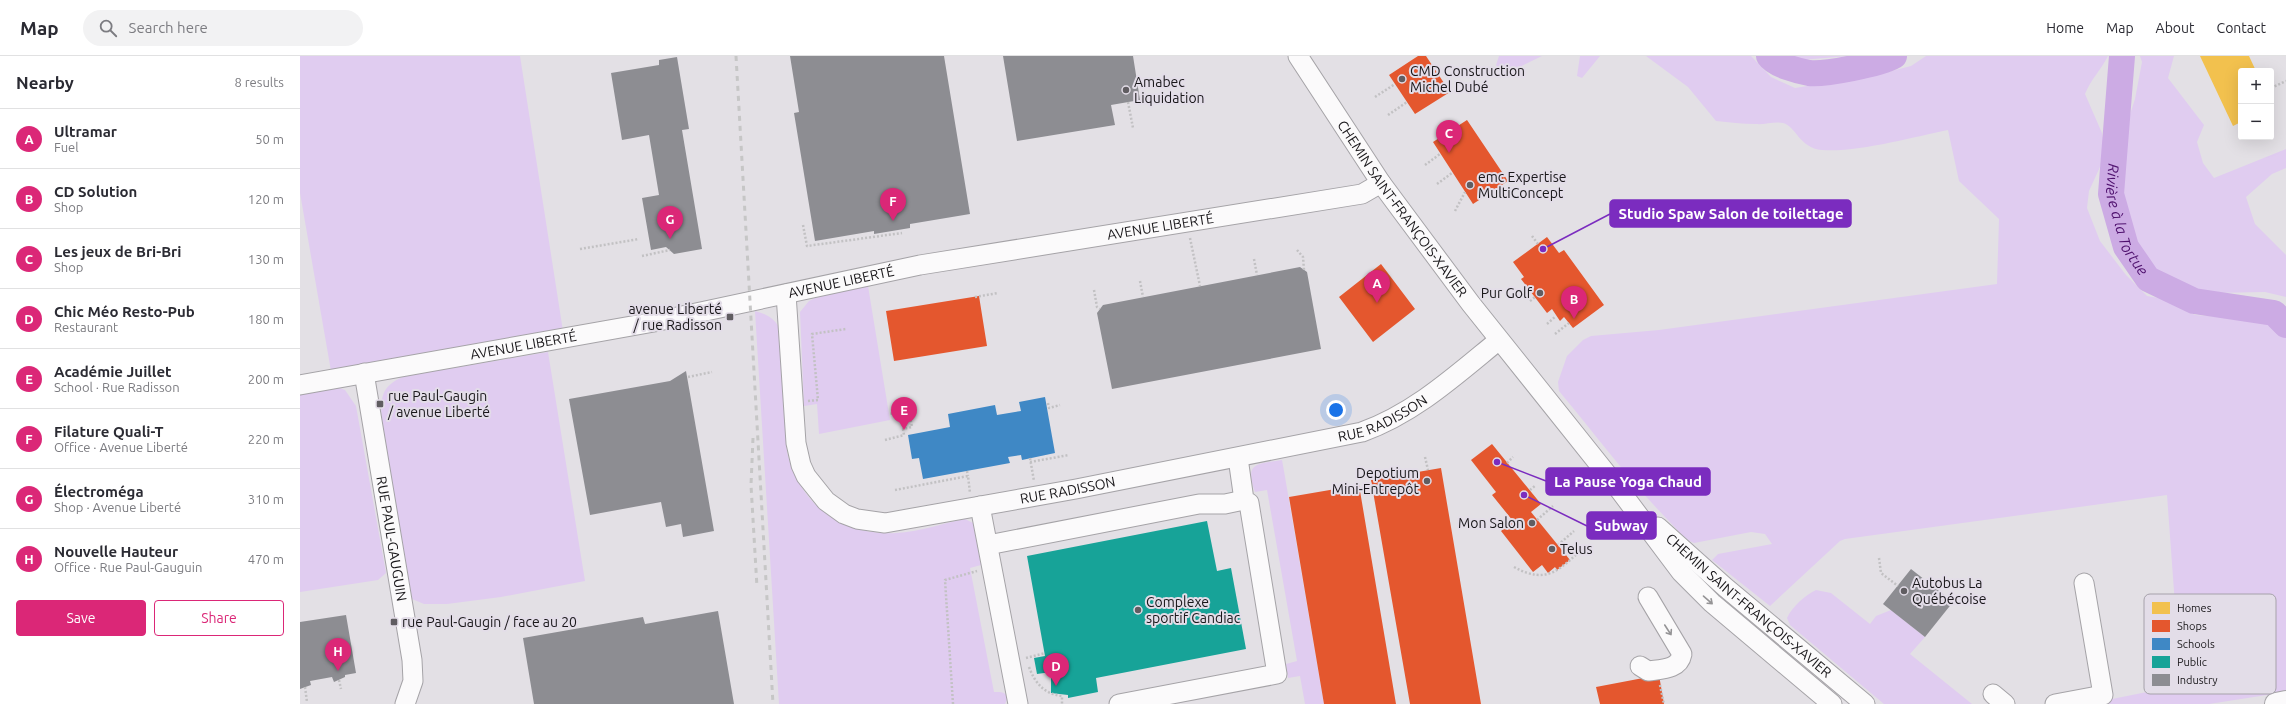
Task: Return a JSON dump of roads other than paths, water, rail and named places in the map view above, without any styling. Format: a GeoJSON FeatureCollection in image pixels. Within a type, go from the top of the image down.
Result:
{"type":"FeatureCollection","features":[{"type":"Feature","properties":{"kind":"highway"},"geometry":{"type":"LineString","coordinates":[[2276,704],[2286,702]]}},
{"type":"Feature","properties":{"kind":"street","name":"CHEMIN SAINT-FRANÇOIS-XAVIER"},"geometry":{"type":"LineString","coordinates":[[1298,56],[1381,183],[1499,340],[1618,488],[1691,584],[1813,696],[1832,704]]}},
{"type":"Feature","properties":{"kind":"street","name":"AVENUE LIBERTÉ"},"geometry":{"type":"LineString","coordinates":[[300,384],[654,322],[920,265],[1362,194],[1381,183]]}},
{"type":"Feature","properties":{"kind":"street","name":"RUE RADISSON"},"geometry":{"type":"LineString","coordinates":[[786,294],[796,443],[801,466],[819,495],[844,514],[871,522],[900,521],[976,502],[1036,496],[1342,438],[1380,426],[1420,403],[1499,340]]}},
{"type":"Feature","properties":{"kind":"street","name":"RUE PAUL-GAUGUIN"},"geometry":{"type":"LineString","coordinates":[[364,373],[412,660],[412,686],[405,704]]}},
{"type":"Feature","properties":{"kind":"street"},"geometry":{"type":"LineString","coordinates":[[1238,458],[1244,500]]}},
{"type":"Feature","properties":{"kind":"street","name":"CHEMIN SAINT-FRANÇOIS-XAVIER"},"geometry":{"type":"LineString","coordinates":[[1618,488],[1694,560],[1865,704]]}},
{"type":"Feature","properties":{"kind":"street"},"geometry":{"type":"LineString","coordinates":[[988,545],[1199,504],[1225,504],[1244,500],[1249,503],[1277,674],[1119,704]]}},
{"type":"Feature","properties":{"kind":"street"},"geometry":{"type":"LineString","coordinates":[[976,502],[988,545],[1018,704]]}},
{"type":"Feature","properties":{"kind":"street"},"geometry":{"type":"LineString","coordinates":[[2055,704],[2103,695],[2084,584]]}},
{"type":"Feature","properties":{"kind":"street"},"geometry":{"type":"LineString","coordinates":[[1640,666],[1648,671],[1672,667],[1680,662],[1682,654],[1648,597]]}},
{"type":"Feature","properties":{"kind":"waterway","name":"Rivière à la Tortue"},"geometry":{"type":"LineString","coordinates":[[1769,56],[1776,62],[1787,67],[1809,73],[1839,71],[1877,62],[1894,56]]}},
{"type":"Feature","properties":{"kind":"waterway","name":"Rivière à la Tortue"},"geometry":{"type":"LineString","coordinates":[[2122,56],[2111,194],[2126,247],[2148,279],[2194,301],[2274,313],[2286,325]]}},
{"type":"Feature","properties":{"kind":"railway"},"geometry":{"type":"LineString","coordinates":[[736,56],[773,704]]}},
{"type":"Feature","properties":{"kind":"railway"},"geometry":{"type":"LineString","coordinates":[[753,438],[751,485],[757,587]]}},
{"type":"Feature","properties":{"kind":"place","name":"CMD Construction Michel Dubé"},"geometry":{"type":"Point","coordinates":[1402,79]}},
{"type":"Feature","properties":{"kind":"place","name":"Amabec Liquidation"},"geometry":{"type":"Point","coordinates":[1126,90]}},
{"type":"Feature","properties":{"kind":"place","name":"Les jeux de Bri-Bri"},"geometry":{"type":"Point","coordinates":[1449,153]}},
{"type":"Feature","properties":{"kind":"place","name":"emc Expertise MultiConcept"},"geometry":{"type":"Point","coordinates":[1470,185]}},
{"type":"Feature","properties":{"kind":"place","name":"Filature Quali-T"},"geometry":{"type":"Point","coordinates":[893,221]}},
{"type":"Feature","properties":{"kind":"place","name":"Électroméga"},"geometry":{"type":"Point","coordinates":[670,239]}},
{"type":"Feature","properties":{"kind":"place","name":"Studio Spaw Salon de toilettage"},"geometry":{"type":"Point","coordinates":[1543,249]}},
{"type":"Feature","properties":{"kind":"place","name":"Pur Golf"},"geometry":{"type":"Point","coordinates":[1540,293]}},
{"type":"Feature","properties":{"kind":"place","name":"Ultramar"},"geometry":{"type":"Point","coordinates":[1377,303]}},
{"type":"Feature","properties":{"kind":"place","name":"avenue Liberté / rue Radisson"},"geometry":{"type":"Point","coordinates":[730,317]}},
{"type":"Feature","properties":{"kind":"place","name":"CD Solution"},"geometry":{"type":"Point","coordinates":[1574,319]}},
{"type":"Feature","properties":{"kind":"place","name":"rue Paul-Gaugin / avenue Liberté"},"geometry":{"type":"Point","coordinates":[380,404]}},
{"type":"Feature","properties":{"kind":"place","name":"Académie Juillet"},"geometry":{"type":"Point","coordinates":[904,430]}},
{"type":"Feature","properties":{"kind":"place","name":"La Pause Yoga Chaud"},"geometry":{"type":"Point","coordinates":[1497,462]}},
{"type":"Feature","properties":{"kind":"place","name":"Depotium Mini-Entrepôt"},"geometry":{"type":"Point","coordinates":[1427,481]}},
{"type":"Feature","properties":{"kind":"place","name":"Subway"},"geometry":{"type":"Point","coordinates":[1524,495]}},
{"type":"Feature","properties":{"kind":"place","name":"Mon Salon"},"geometry":{"type":"Point","coordinates":[1532,523]}},
{"type":"Feature","properties":{"kind":"place","name":"Telus"},"geometry":{"type":"Point","coordinates":[1552,549]}},
{"type":"Feature","properties":{"kind":"place","name":"Autobus La Québécoise"},"geometry":{"type":"Point","coordinates":[1904,591]}},
{"type":"Feature","properties":{"kind":"place","name":"Complexe sportif Candiac"},"geometry":{"type":"Point","coordinates":[1138,610]}},
{"type":"Feature","properties":{"kind":"place","name":"rue Paul-Gaugin / face au 20"},"geometry":{"type":"Point","coordinates":[394,622]}},
{"type":"Feature","properties":{"kind":"place","name":"Nouvelle Hauteur"},"geometry":{"type":"Point","coordinates":[338,671]}},
{"type":"Feature","properties":{"kind":"place","name":"Chic Méo Resto-Pub"},"geometry":{"type":"Point","coordinates":[1056,686]}}]}
